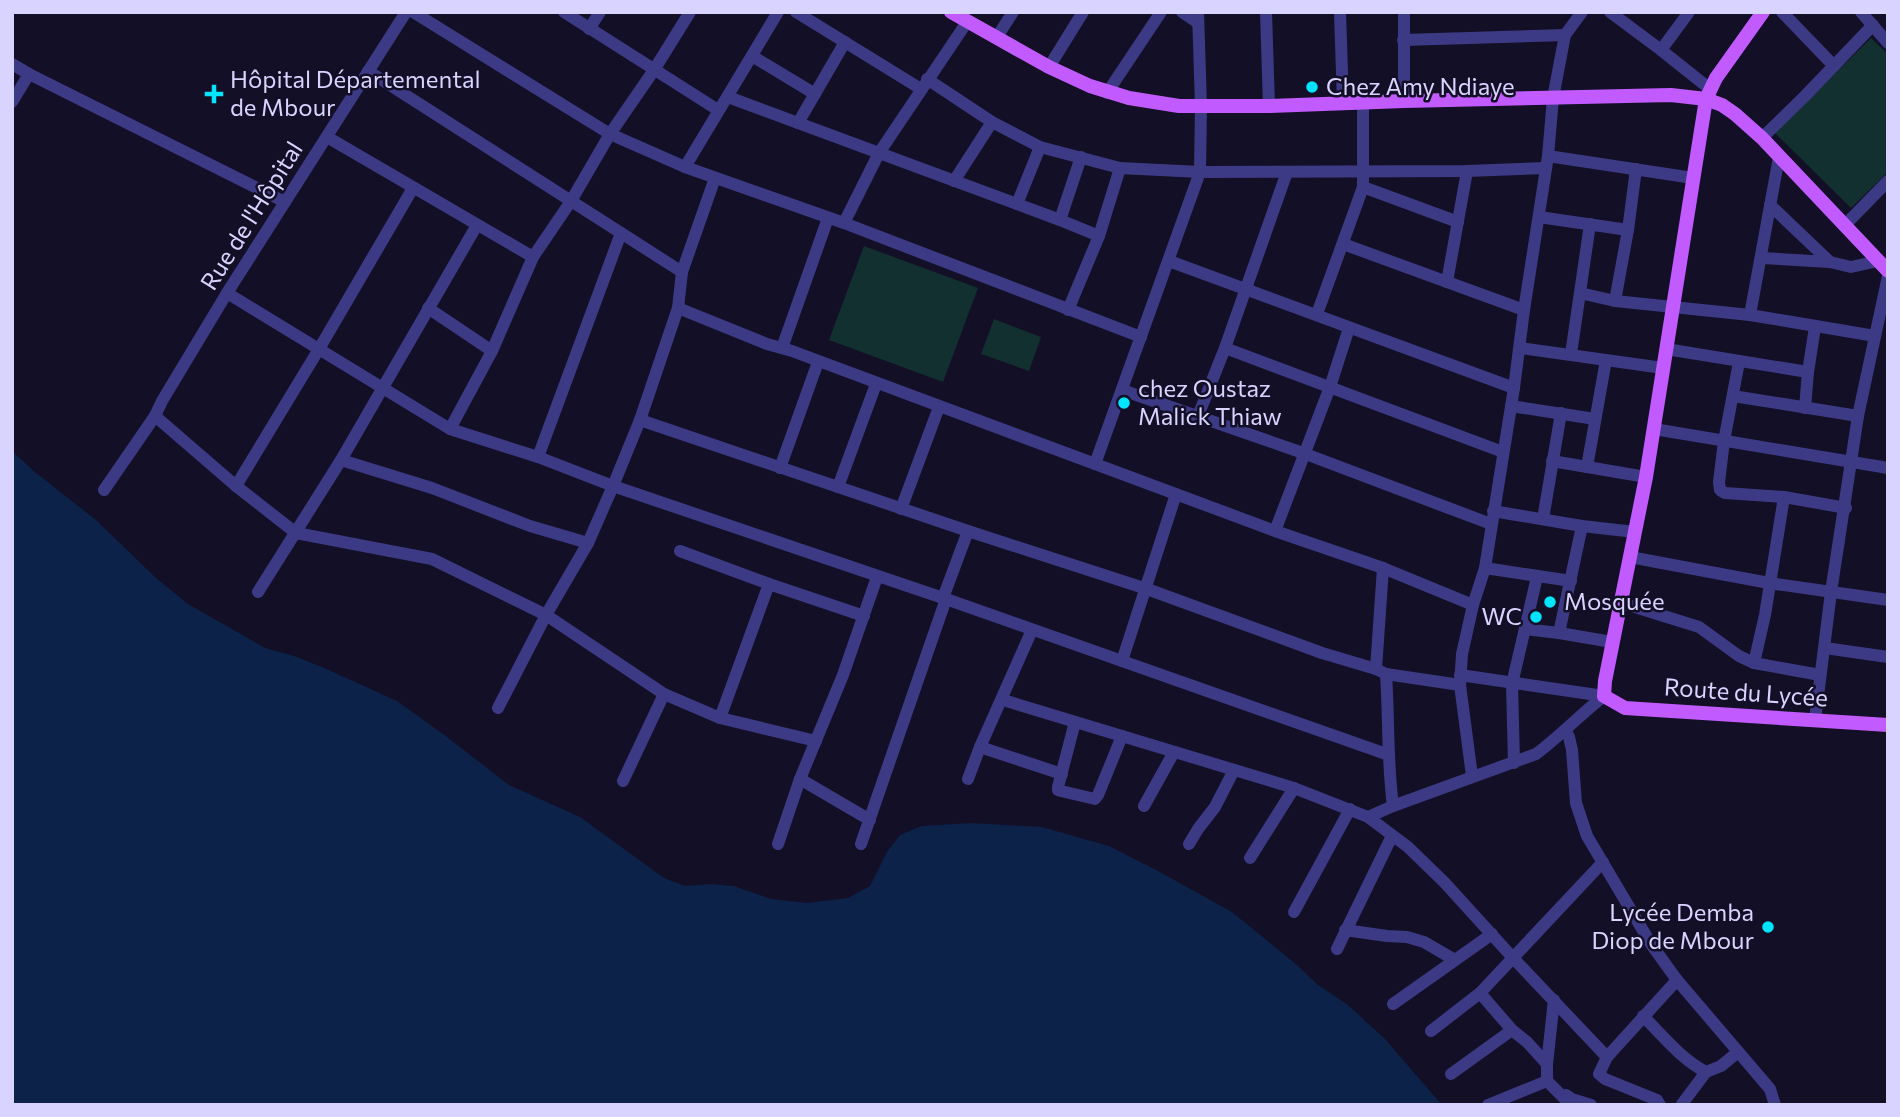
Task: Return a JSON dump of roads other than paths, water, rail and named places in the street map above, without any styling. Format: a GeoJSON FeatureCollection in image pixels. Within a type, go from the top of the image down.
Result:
{"type":"FeatureCollection","features":[{"type":"Feature","properties":{"kind":"main road"},"geometry":{"type":"LineString","coordinates":[[951,12],[1049,67],[1107,93],[1179,106],[1708,94],[1762,138],[1885,270]]}},
{"type":"Feature","properties":{"kind":"main road"},"geometry":{"type":"LineString","coordinates":[[1604,696],[1612,642],[1646,477],[1708,94],[1716,78],[1763,12]]}},
{"type":"Feature","properties":{"kind":"main road","name":"Route du Lycée"},"geometry":{"type":"LineString","coordinates":[[1604,696],[1625,708],[1888,725]]}},
{"type":"Feature","properties":{"kind":"street","name":"Rue de l'Hôpital"},"geometry":{"type":"LineString","coordinates":[[104,490],[156,412],[227,293],[406,12]]}},
{"type":"Feature","properties":{"kind":"street"},"geometry":{"type":"LineString","coordinates":[[413,12],[610,134],[685,167],[844,223],[1141,337]]}},
{"type":"Feature","properties":{"kind":"street"},"geometry":{"type":"LineString","coordinates":[[564,12],[718,110]]}},
{"type":"Feature","properties":{"kind":"street"},"geometry":{"type":"LineString","coordinates":[[589,29],[600,12]]}},
{"type":"Feature","properties":{"kind":"street"},"geometry":{"type":"LineString","coordinates":[[450,429],[492,351],[533,257],[690,12]]}},
{"type":"Feature","properties":{"kind":"street"},"geometry":{"type":"LineString","coordinates":[[685,167],[778,12]]}},
{"type":"Feature","properties":{"kind":"street"},"geometry":{"type":"LineString","coordinates":[[796,12],[845,42],[1040,147],[1120,168],[1200,173],[1467,171],[1547,162],[1636,169],[1693,178]]}},
{"type":"Feature","properties":{"kind":"street"},"geometry":{"type":"LineString","coordinates":[[997,37],[1013,12]]}},
{"type":"Feature","properties":{"kind":"street"},"geometry":{"type":"LineString","coordinates":[[1049,67],[1083,12]]}},
{"type":"Feature","properties":{"kind":"street"},"geometry":{"type":"LineString","coordinates":[[1107,93],[1161,12]]}},
{"type":"Feature","properties":{"kind":"street"},"geometry":{"type":"LineString","coordinates":[[1095,464],[1200,173],[1198,17],[1182,12]]}},
{"type":"Feature","properties":{"kind":"street"},"geometry":{"type":"LineString","coordinates":[[1266,12],[1269,106]]}},
{"type":"Feature","properties":{"kind":"street"},"geometry":{"type":"LineString","coordinates":[[1340,12],[1343,103]]}},
{"type":"Feature","properties":{"kind":"street"},"geometry":{"type":"LineString","coordinates":[[1404,12],[1404,101]]}},
{"type":"Feature","properties":{"kind":"street"},"geometry":{"type":"LineString","coordinates":[[1472,776],[1460,680],[1462,654],[1485,568],[1547,162],[1553,98],[1565,36],[1582,12]]}},
{"type":"Feature","properties":{"kind":"street"},"geometry":{"type":"LineString","coordinates":[[1610,12],[1661,50],[1708,94]]}},
{"type":"Feature","properties":{"kind":"street"},"geometry":{"type":"LineString","coordinates":[[1661,50],[1689,12]]}},
{"type":"Feature","properties":{"kind":"street"},"geometry":{"type":"LineString","coordinates":[[1782,12],[1834,66]]}},
{"type":"Feature","properties":{"kind":"street"},"geometry":{"type":"LineString","coordinates":[[1861,12],[1888,43]]}},
{"type":"Feature","properties":{"kind":"street"},"geometry":{"type":"LineString","coordinates":[[844,223],[879,153],[967,22]]}},
{"type":"Feature","properties":{"kind":"street"},"geometry":{"type":"LineString","coordinates":[[1762,138],[1873,25]]}},
{"type":"Feature","properties":{"kind":"street"},"geometry":{"type":"LineString","coordinates":[[1403,40],[1565,36]]}},
{"type":"Feature","properties":{"kind":"street"},"geometry":{"type":"LineString","coordinates":[[798,123],[845,42]]}},
{"type":"Feature","properties":{"kind":"street"},"geometry":{"type":"LineString","coordinates":[[752,56],[815,94]]}},
{"type":"Feature","properties":{"kind":"street"},"geometry":{"type":"LineString","coordinates":[[12,64],[285,202]]}},
{"type":"Feature","properties":{"kind":"street"},"geometry":{"type":"LineString","coordinates":[[368,71],[682,272]]}},
{"type":"Feature","properties":{"kind":"street"},"geometry":{"type":"LineString","coordinates":[[12,102],[29,74]]}},
{"type":"Feature","properties":{"kind":"street"},"geometry":{"type":"LineString","coordinates":[[728,97],[1099,236]]}},
{"type":"Feature","properties":{"kind":"street"},"geometry":{"type":"LineString","coordinates":[[1317,314],[1363,187],[1363,102]]}},
{"type":"Feature","properties":{"kind":"street"},"geometry":{"type":"LineString","coordinates":[[954,181],[992,122]]}},
{"type":"Feature","properties":{"kind":"street"},"geometry":{"type":"LineString","coordinates":[[327,137],[533,257]]}},
{"type":"Feature","properties":{"kind":"street"},"geometry":{"type":"LineString","coordinates":[[1017,204],[1040,147]]}},
{"type":"Feature","properties":{"kind":"street"},"geometry":{"type":"LineString","coordinates":[[1060,220],[1081,157]]}},
{"type":"Feature","properties":{"kind":"street"},"geometry":{"type":"LineString","coordinates":[[1751,315],[1779,157]]}},
{"type":"Feature","properties":{"kind":"street"},"geometry":{"type":"LineString","coordinates":[[1068,310],[1099,236],[1120,168]]}},
{"type":"Feature","properties":{"kind":"street"},"geometry":{"type":"LineString","coordinates":[[1615,301],[1636,169]]}},
{"type":"Feature","properties":{"kind":"street"},"geometry":{"type":"LineString","coordinates":[[1447,282],[1467,171]]}},
{"type":"Feature","properties":{"kind":"street"},"geometry":{"type":"LineString","coordinates":[[1198,416],[1287,172]]}},
{"type":"Feature","properties":{"kind":"street"},"geometry":{"type":"LineString","coordinates":[[498,708],[546,615],[588,543],[613,486],[640,420],[678,307],[682,272],[715,178]]}},
{"type":"Feature","properties":{"kind":"street"},"geometry":{"type":"LineString","coordinates":[[1845,225],[1888,181]]}},
{"type":"Feature","properties":{"kind":"street"},"geometry":{"type":"LineString","coordinates":[[1363,187],[1458,222]]}},
{"type":"Feature","properties":{"kind":"street"},"geometry":{"type":"LineString","coordinates":[[236,486],[320,349],[413,188]]}},
{"type":"Feature","properties":{"kind":"street"},"geometry":{"type":"LineString","coordinates":[[1770,205],[1830,262]]}},
{"type":"Feature","properties":{"kind":"street"},"geometry":{"type":"LineString","coordinates":[[1539,217],[1628,230]]}},
{"type":"Feature","properties":{"kind":"street"},"geometry":{"type":"LineString","coordinates":[[782,348],[828,218]]}},
{"type":"Feature","properties":{"kind":"street"},"geometry":{"type":"LineString","coordinates":[[258,592],[341,460],[477,225]]}},
{"type":"Feature","properties":{"kind":"street"},"geometry":{"type":"LineString","coordinates":[[1571,354],[1590,225]]}},
{"type":"Feature","properties":{"kind":"street"},"geometry":{"type":"LineString","coordinates":[[538,457],[621,233]]}},
{"type":"Feature","properties":{"kind":"street"},"geometry":{"type":"LineString","coordinates":[[1343,244],[1524,310]]}},
{"type":"Feature","properties":{"kind":"street"},"geometry":{"type":"LineString","coordinates":[[1762,258],[1830,262],[1885,270],[1884,325],[1875,336],[1858,416],[1815,720]]}},
{"type":"Feature","properties":{"kind":"street"},"geometry":{"type":"LineString","coordinates":[[1169,261],[1514,388]]}},
{"type":"Feature","properties":{"kind":"street"},"geometry":{"type":"LineString","coordinates":[[227,293],[450,429],[538,457],[613,486],[944,598],[1389,755]]}},
{"type":"Feature","properties":{"kind":"street"},"geometry":{"type":"LineString","coordinates":[[1580,293],[1615,301],[1751,315],[1875,336]]}},
{"type":"Feature","properties":{"kind":"street"},"geometry":{"type":"LineString","coordinates":[[678,307],[767,344],[1275,531],[1383,568],[1474,605]]}},
{"type":"Feature","properties":{"kind":"street"},"geometry":{"type":"LineString","coordinates":[[428,308],[492,351]]}},
{"type":"Feature","properties":{"kind":"street"},"geometry":{"type":"LineString","coordinates":[[1805,408],[1815,327]]}},
{"type":"Feature","properties":{"kind":"street"},"geometry":{"type":"LineString","coordinates":[[1275,531],[1330,387],[1349,328]]}},
{"type":"Feature","properties":{"kind":"street"},"geometry":{"type":"LineString","coordinates":[[1225,348],[1503,452]]}},
{"type":"Feature","properties":{"kind":"street"},"geometry":{"type":"LineString","coordinates":[[1520,348],[1663,368]]}},
{"type":"Feature","properties":{"kind":"street"},"geometry":{"type":"LineString","coordinates":[[1666,349],[1808,372]]}},
{"type":"Feature","properties":{"kind":"street"},"geometry":{"type":"LineString","coordinates":[[1587,467],[1606,360]]}},
{"type":"Feature","properties":{"kind":"street"},"geometry":{"type":"LineString","coordinates":[[780,468],[818,362]]}},
{"type":"Feature","properties":{"kind":"street"},"geometry":{"type":"LineString","coordinates":[[1739,362],[1724,441],[1719,482],[1722,492],[1784,497],[1846,508]]}},
{"type":"Feature","properties":{"kind":"street"},"geometry":{"type":"LineString","coordinates":[[838,487],[876,384]]}},
{"type":"Feature","properties":{"kind":"street"},"geometry":{"type":"LineString","coordinates":[[1122,390],[1492,518],[1542,519],[1635,532]]}},
{"type":"Feature","properties":{"kind":"street"},"geometry":{"type":"LineString","coordinates":[[1732,396],[1858,416]]}},
{"type":"Feature","properties":{"kind":"street"},"geometry":{"type":"LineString","coordinates":[[1511,406],[1595,419]]}},
{"type":"Feature","properties":{"kind":"street"},"geometry":{"type":"LineString","coordinates":[[901,509],[939,407]]}},
{"type":"Feature","properties":{"kind":"street"},"geometry":{"type":"LineString","coordinates":[[156,412],[236,486],[296,533],[432,559],[546,615],[664,694],[720,718],[816,741]]}},
{"type":"Feature","properties":{"kind":"street"},"geometry":{"type":"LineString","coordinates":[[1542,519],[1561,413]]}},
{"type":"Feature","properties":{"kind":"street"},"geometry":{"type":"LineString","coordinates":[[640,420],[1147,589],[1322,653],[1381,671],[1604,696]]}},
{"type":"Feature","properties":{"kind":"street"},"geometry":{"type":"LineString","coordinates":[[1654,429],[1888,468]]}},
{"type":"Feature","properties":{"kind":"street"},"geometry":{"type":"LineString","coordinates":[[341,460],[432,488],[530,526],[588,543]]}},
{"type":"Feature","properties":{"kind":"street"},"geometry":{"type":"LineString","coordinates":[[1552,461],[1646,477]]}},
{"type":"Feature","properties":{"kind":"street"},"geometry":{"type":"LineString","coordinates":[[1122,661],[1176,494]]}},
{"type":"Feature","properties":{"kind":"street"},"geometry":{"type":"LineString","coordinates":[[1754,663],[1784,497]]}},
{"type":"Feature","properties":{"kind":"street"},"geometry":{"type":"LineString","coordinates":[[1559,632],[1582,526]]}},
{"type":"Feature","properties":{"kind":"street"},"geometry":{"type":"LineString","coordinates":[[861,844],[968,531]]}},
{"type":"Feature","properties":{"kind":"street"},"geometry":{"type":"LineString","coordinates":[[680,551],[864,616]]}},
{"type":"Feature","properties":{"kind":"street"},"geometry":{"type":"LineString","coordinates":[[1630,556],[1769,583],[1888,600]]}},
{"type":"Feature","properties":{"kind":"street"},"geometry":{"type":"LineString","coordinates":[[1383,568],[1381,671],[1393,806]]}},
{"type":"Feature","properties":{"kind":"street"},"geometry":{"type":"LineString","coordinates":[[1485,568],[1571,581]]}},
{"type":"Feature","properties":{"kind":"street"},"geometry":{"type":"LineString","coordinates":[[778,844],[800,779],[843,675],[877,577]]}},
{"type":"Feature","properties":{"kind":"street"},"geometry":{"type":"LineString","coordinates":[[1514,763],[1512,684],[1537,577]]}},
{"type":"Feature","properties":{"kind":"street"},"geometry":{"type":"LineString","coordinates":[[720,718],[769,584]]}},
{"type":"Feature","properties":{"kind":"street"},"geometry":{"type":"LineString","coordinates":[[1622,603],[1699,627],[1739,656],[1754,663],[1820,675]]}},
{"type":"Feature","properties":{"kind":"street"},"geometry":{"type":"LineString","coordinates":[[1525,629],[1612,642]]}},
{"type":"Feature","properties":{"kind":"street"},"geometry":{"type":"LineString","coordinates":[[968,779],[1032,630]]}},
{"type":"Feature","properties":{"kind":"street"},"geometry":{"type":"LineString","coordinates":[[1825,648],[1888,657]]}},
{"type":"Feature","properties":{"kind":"street"},"geometry":{"type":"LineString","coordinates":[[624,781],[664,694]]}},
{"type":"Feature","properties":{"kind":"street"},"geometry":{"type":"LineString","coordinates":[[1368,817],[1536,754],[1604,696]]}},
{"type":"Feature","properties":{"kind":"street"},"geometry":{"type":"LineString","coordinates":[[1003,700],[1294,788],[1368,817],[1408,848],[1445,883],[1607,1056]]}},
{"type":"Feature","properties":{"kind":"street"},"geometry":{"type":"LineString","coordinates":[[1075,722],[1058,790],[1095,799],[1122,736]]}},
{"type":"Feature","properties":{"kind":"street"},"geometry":{"type":"LineString","coordinates":[[1564,730],[1572,750],[1576,803],[1587,836],[1651,944],[1677,980],[1770,1090],[1775,1105]]}},
{"type":"Feature","properties":{"kind":"street"},"geometry":{"type":"LineString","coordinates":[[980,747],[1062,774]]}},
{"type":"Feature","properties":{"kind":"street"},"geometry":{"type":"LineString","coordinates":[[1144,806],[1174,752]]}},
{"type":"Feature","properties":{"kind":"street"},"geometry":{"type":"LineString","coordinates":[[1189,844],[1216,807],[1234,770]]}},
{"type":"Feature","properties":{"kind":"street"},"geometry":{"type":"LineString","coordinates":[[800,779],[870,820]]}},
{"type":"Feature","properties":{"kind":"street"},"geometry":{"type":"LineString","coordinates":[[1250,858],[1294,788]]}},
{"type":"Feature","properties":{"kind":"street"},"geometry":{"type":"LineString","coordinates":[[1294,912],[1350,809]]}},
{"type":"Feature","properties":{"kind":"street"},"geometry":{"type":"LineString","coordinates":[[1336,949],[1392,836]]}},
{"type":"Feature","properties":{"kind":"street"},"geometry":{"type":"LineString","coordinates":[[1431,1031],[1480,993],[1603,862]]}},
{"type":"Feature","properties":{"kind":"street"},"geometry":{"type":"LineString","coordinates":[[1345,930],[1407,937],[1424,942],[1455,960]]}},
{"type":"Feature","properties":{"kind":"street"},"geometry":{"type":"LineString","coordinates":[[1393,1004],[1492,934]]}},
{"type":"Feature","properties":{"kind":"street"},"geometry":{"type":"LineString","coordinates":[[1660,1105],[1657,1100],[1605,1079],[1600,1074],[1607,1056],[1677,980]]}},
{"type":"Feature","properties":{"kind":"street"},"geometry":{"type":"LineString","coordinates":[[1480,993],[1512,1030],[1547,1064]]}},
{"type":"Feature","properties":{"kind":"street"},"geometry":{"type":"LineString","coordinates":[[1554,1000],[1547,1064],[1552,1085],[1568,1104]]}},
{"type":"Feature","properties":{"kind":"street"},"geometry":{"type":"LineString","coordinates":[[1643,1016],[1685,1059],[1706,1072]]}},
{"type":"Feature","properties":{"kind":"street"},"geometry":{"type":"LineString","coordinates":[[1451,1074],[1512,1030]]}},
{"type":"Feature","properties":{"kind":"street"},"geometry":{"type":"LineString","coordinates":[[1666,1105],[1687,1104],[1706,1072],[1721,1066],[1738,1052]]}},
{"type":"Feature","properties":{"kind":"street"},"geometry":{"type":"LineString","coordinates":[[1488,1105],[1552,1085]]}},
{"type":"Feature","properties":{"kind":"street"},"geometry":{"type":"LineString","coordinates":[[1552,1085],[1572,1099],[1591,1105]]}},
{"type":"Feature","properties":{"kind":"water"},"geometry":{"type":"Polygon","coordinates":[[[12,451],[96,520],[156,578],[188,604],[265,648],[322,667],[397,701],[509,785],[580,817],[664,878],[685,886],[734,886],[771,899],[807,903],[848,898],[870,886],[887,852],[900,835],[922,826],[971,823],[1042,827],[1109,846],[1232,912],[1318,985],[1348,1005],[1385,1039],[1442,1105],[12,1105],[12,451]]]}},
{"type":"Feature","properties":{"kind":"place","name":"Chez Amy Ndiaye"},"geometry":{"type":"Point","coordinates":[1312,87]}},
{"type":"Feature","properties":{"kind":"place","name":"Hôpital Départemental de Mbour"},"geometry":{"type":"Point","coordinates":[214,94]}},
{"type":"Feature","properties":{"kind":"place","name":"chez Oustaz Malick Thiaw"},"geometry":{"type":"Point","coordinates":[1124,403]}},
{"type":"Feature","properties":{"kind":"place","name":"Mosquée"},"geometry":{"type":"Point","coordinates":[1550,602]}},
{"type":"Feature","properties":{"kind":"place","name":"WC"},"geometry":{"type":"Point","coordinates":[1536,617]}},
{"type":"Feature","properties":{"kind":"place","name":"Lycée Demba Diop de Mbour"},"geometry":{"type":"Point","coordinates":[1768,927]}}]}
